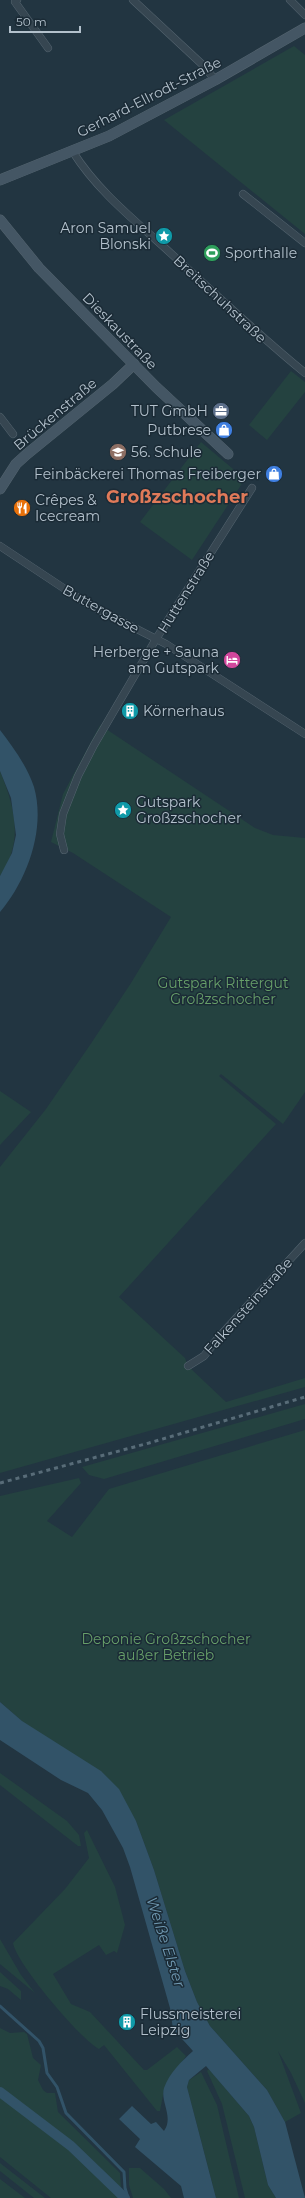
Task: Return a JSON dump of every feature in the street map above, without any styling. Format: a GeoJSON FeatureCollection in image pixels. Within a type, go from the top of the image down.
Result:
{"type":"FeatureCollection","features":[{"type":"Feature","properties":{"kind":"main road","name":"Gerhard-Ellrodt-Straße"},"geometry":{"type":"LineString","coordinates":[[0,180],[73,152],[148,117],[305,28]]}},
{"type":"Feature","properties":{"kind":"main road","name":"Dieskaustraße"},"geometry":{"type":"LineString","coordinates":[[0,220],[39,268],[134,364],[228,454]]}},
{"type":"Feature","properties":{"kind":"main road","name":"Brückenstraße"},"geometry":{"type":"LineString","coordinates":[[0,489],[16,464],[113,384],[134,364]]}},
{"type":"Feature","properties":{"kind":"street"},"geometry":{"type":"LineString","coordinates":[[17,0],[15,2],[48,48]]}},
{"type":"Feature","properties":{"kind":"street"},"geometry":{"type":"LineString","coordinates":[[133,0],[205,67],[215,80]]}},
{"type":"Feature","properties":{"kind":"street"},"geometry":{"type":"LineString","coordinates":[[290,0],[305,15]]}},
{"type":"Feature","properties":{"kind":"street","name":"Breitschuhstraße"},"geometry":{"type":"LineString","coordinates":[[73,152],[84,170],[103,191],[263,339],[305,372]]}},
{"type":"Feature","properties":{"kind":"street"},"geometry":{"type":"LineString","coordinates":[[243,194],[305,243]]}},
{"type":"Feature","properties":{"kind":"street"},"geometry":{"type":"LineString","coordinates":[[0,417],[13,434]]}},
{"type":"Feature","properties":{"kind":"street","name":"Huttenstraße"},"geometry":{"type":"LineString","coordinates":[[64,850],[60,834],[63,814],[78,776],[94,745],[156,639],[252,488]]}},
{"type":"Feature","properties":{"kind":"street","name":"Buttergasse"},"geometry":{"type":"LineString","coordinates":[[0,546],[86,602],[156,639],[305,734]]}},
{"type":"Feature","properties":{"kind":"street","name":"Falkensteinstraße"},"geometry":{"type":"LineString","coordinates":[[188,1366],[204,1356],[218,1338],[305,1243]]}},
{"type":"Feature","properties":{"kind":"green space"},"geometry":{"type":"Polygon","coordinates":[[[294,46],[305,55],[305,234],[164,120],[294,46]]]}},
{"type":"Feature","properties":{"kind":"green space"},"geometry":{"type":"Polygon","coordinates":[[[291,371],[305,382],[305,392],[267,440],[249,425],[291,371]]]}},
{"type":"Feature","properties":{"kind":"green space"},"geometry":{"type":"Polygon","coordinates":[[[201,442],[245,479],[192,560],[140,522],[201,442]]]}},
{"type":"Feature","properties":{"kind":"green space","name":"Gutspark Rittergut Großzschocher"},"geometry":{"type":"Polygon","coordinates":[[[100,725],[255,828],[273,835],[305,838],[305,1092],[283,1124],[221,1074],[219,1076],[276,1124],[119,1297],[185,1358],[188,1366],[226,1402],[305,1378],[305,1387],[0,1473],[0,1167],[46,1109],[92,1042],[131,983],[171,917],[73,853],[51,842],[63,794],[100,725]]]}},
{"type":"Feature","properties":{"kind":"green space"},"geometry":{"type":"Polygon","coordinates":[[[0,771],[13,811],[15,837],[8,863],[0,876],[0,771]]]}},
{"type":"Feature","properties":{"kind":"green space"},"geometry":{"type":"Polygon","coordinates":[[[0,1091],[31,1112],[0,1145],[0,1091]]]}},
{"type":"Feature","properties":{"kind":"green space"},"geometry":{"type":"Polygon","coordinates":[[[305,1404],[305,1419],[104,1479],[89,1475],[82,1467],[305,1404]]]}},
{"type":"Feature","properties":{"kind":"green space","name":"Deponie Großzschocher außer Betrieb"},"geometry":{"type":"Polygon","coordinates":[[[305,1430],[305,2103],[291,2073],[278,2051],[301,2113],[285,2122],[267,2090],[210,2026],[197,2002],[185,1971],[154,1870],[136,1821],[0,1702],[0,1496],[79,1478],[81,1483],[47,1521],[72,1537],[109,1489],[305,1430]]]}},
{"type":"Feature","properties":{"kind":"green space"},"geometry":{"type":"Polygon","coordinates":[[[0,1773],[67,1821],[79,1835],[81,1846],[78,1846],[0,1785],[0,1773]]]}},
{"type":"Feature","properties":{"kind":"green space"},"geometry":{"type":"Polygon","coordinates":[[[87,1830],[115,1887],[125,1925],[117,1953],[114,1951],[106,1955],[99,1945],[53,1974],[71,2004],[90,2012],[144,2070],[147,2070],[177,2047],[186,2056],[164,2090],[160,2111],[157,2111],[104,2045],[99,2049],[90,2042],[50,2000],[25,1967],[13,1943],[65,1889],[89,1858],[84,1833],[87,1830]]]}},
{"type":"Feature","properties":{"kind":"green space"},"geometry":{"type":"Polygon","coordinates":[[[0,1939],[21,1975],[35,1993],[0,1964],[0,1939]]]}},
{"type":"Feature","properties":{"kind":"green space"},"geometry":{"type":"Polygon","coordinates":[[[0,1972],[21,1991],[21,2000],[8,1989],[0,1986],[0,1972]]]}},
{"type":"Feature","properties":{"kind":"green space"},"geometry":{"type":"Polygon","coordinates":[[[0,2028],[10,2033],[24,2032],[27,2034],[33,2058],[41,2065],[38,2080],[43,2090],[47,2093],[55,2093],[58,2112],[120,2173],[121,2187],[127,2198],[51,2198],[0,2157],[0,2028]]]}},
{"type":"Feature","properties":{"kind":"green space"},"geometry":{"type":"Polygon","coordinates":[[[209,2069],[249,2116],[254,2127],[268,2185],[276,2198],[245,2198],[222,2104],[207,2071],[209,2069]]]}},
{"type":"Feature","properties":{"kind":"green space"},"geometry":{"type":"Polygon","coordinates":[[[201,2072],[217,2105],[239,2198],[216,2198],[187,2087],[189,2080],[201,2072]]]}},
{"type":"Feature","properties":{"kind":"green space"},"geometry":{"type":"Polygon","coordinates":[[[0,2163],[45,2198],[34,2198],[0,2171],[0,2163]]]}},
{"type":"Feature","properties":{"kind":"green space"},"geometry":{"type":"Polygon","coordinates":[[[129,2168],[140,2168],[164,2189],[171,2198],[133,2198],[129,2185],[129,2168]]]}},
{"type":"Feature","properties":{"kind":"green space"},"geometry":{"type":"Polygon","coordinates":[[[0,2179],[25,2198],[0,2198],[0,2179]]]}},
{"type":"Feature","properties":{"kind":"water"},"geometry":{"type":"Polygon","coordinates":[[[0,730],[19,757],[31,779],[37,803],[38,820],[36,837],[26,869],[10,899],[0,912],[0,876],[12,853],[16,835],[11,798],[0,771],[0,730]]]}},
{"type":"Feature","properties":{"kind":"water","name":"Weiße Elster"},"geometry":{"type":"Polygon","coordinates":[[[0,1702],[22,1721],[101,1771],[119,1789],[136,1821],[154,1870],[185,1971],[197,2002],[210,2026],[267,2090],[285,2122],[305,2198],[276,2198],[268,2185],[254,2127],[249,2116],[206,2066],[189,2080],[187,2087],[216,2198],[184,2198],[181,2186],[135,2147],[140,2139],[119,2119],[132,2106],[151,2124],[156,2122],[164,2131],[168,2120],[163,2093],[166,2082],[180,2063],[193,2051],[173,2029],[170,2008],[130,1867],[123,1848],[102,1810],[88,1793],[61,1780],[0,1740],[0,1702]]]}},
{"type":"Feature","properties":{"kind":"waterway"},"geometry":{"type":"LineString","coordinates":[[0,2006],[39,2041],[43,2048],[47,2073],[57,2087],[66,2113],[124,2172],[125,2188],[128,2198]]}},
{"type":"Feature","properties":{"kind":"waterway"},"geometry":{"type":"LineString","coordinates":[[0,2092],[71,2146],[125,2198]]}},
{"type":"Feature","properties":{"kind":"railway"},"geometry":{"type":"LineString","coordinates":[[0,1483],[149,1443],[305,1397]]}},
{"type":"Feature","properties":{"kind":"place","name":"Aron Samuel Blonski"},"geometry":{"type":"Point","coordinates":[164,236]}},
{"type":"Feature","properties":{"kind":"place","name":"Sporthalle"},"geometry":{"type":"Point","coordinates":[212,253]}},
{"type":"Feature","properties":{"kind":"place","name":"TUT GmbH"},"geometry":{"type":"Point","coordinates":[221,411]}},
{"type":"Feature","properties":{"kind":"place","name":"Putbrese"},"geometry":{"type":"Point","coordinates":[224,430]}},
{"type":"Feature","properties":{"kind":"place","name":"56. Schule"},"geometry":{"type":"Point","coordinates":[118,452]}},
{"type":"Feature","properties":{"kind":"place","name":"Feinbäckerei Thomas Freiberger"},"geometry":{"type":"Point","coordinates":[274,474]}},
{"type":"Feature","properties":{"kind":"place","name":"Crêpes & Icecream"},"geometry":{"type":"Point","coordinates":[22,508]}},
{"type":"Feature","properties":{"kind":"place","name":"Herberge + Sauna am Gutspark"},"geometry":{"type":"Point","coordinates":[232,660]}},
{"type":"Feature","properties":{"kind":"place","name":"Körnerhaus"},"geometry":{"type":"Point","coordinates":[130,711]}},
{"type":"Feature","properties":{"kind":"place","name":"Gutspark Großzschocher"},"geometry":{"type":"Point","coordinates":[123,810]}},
{"type":"Feature","properties":{"kind":"place","name":"Flussmeisterei Leipzig"},"geometry":{"type":"Point","coordinates":[127,2022]}},
{"type":"Feature","properties":{"kind":"district","name":"Großzschocher"},"geometry":{"type":"Point","coordinates":[177,497]}}]}
